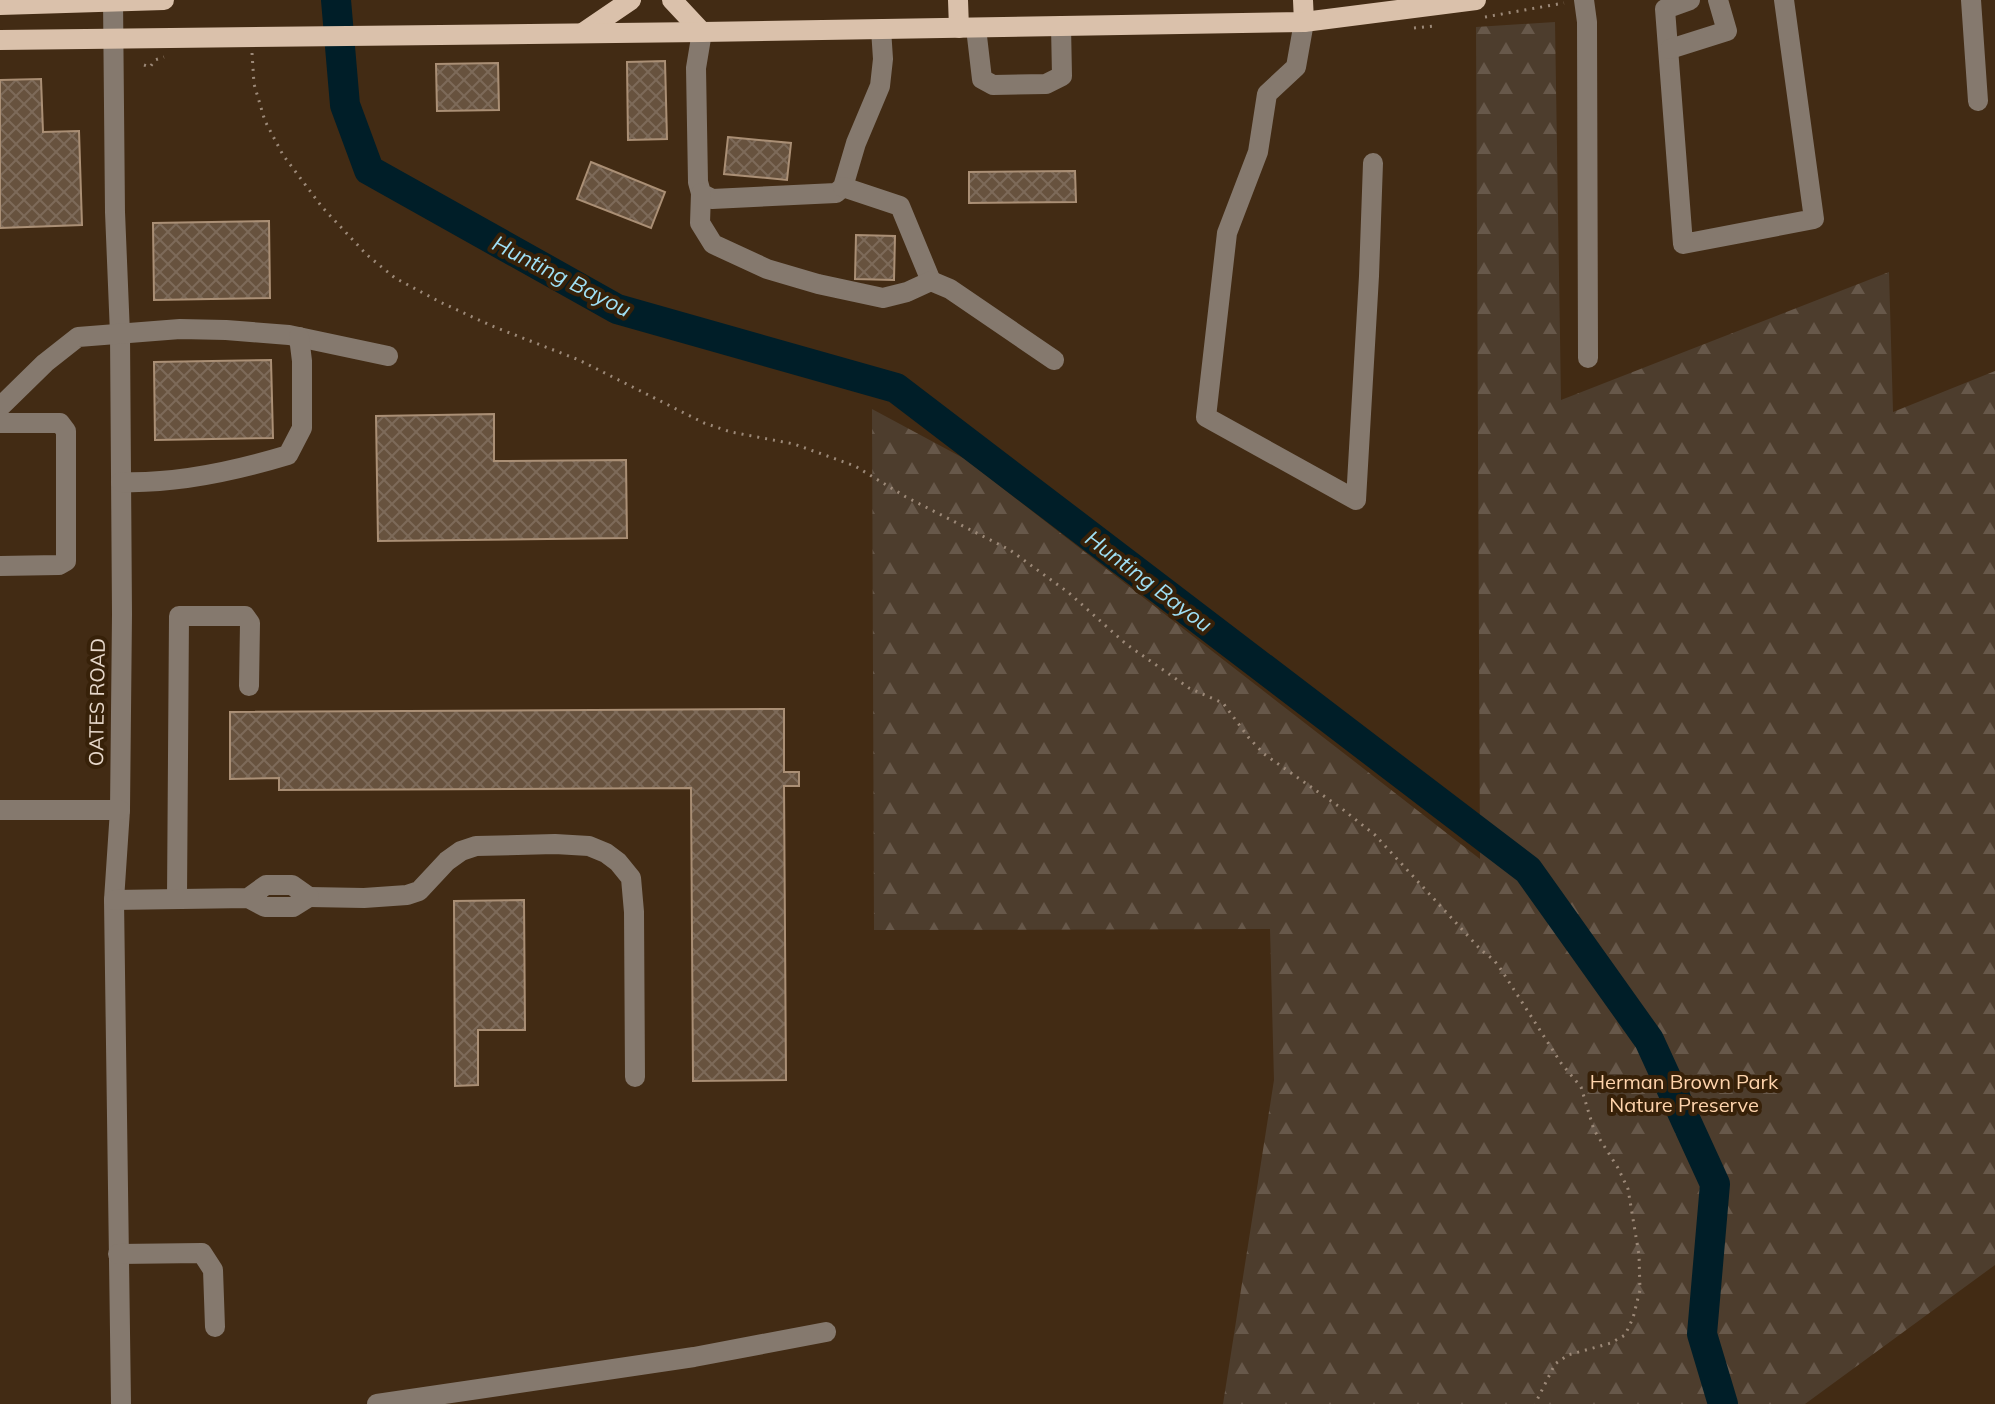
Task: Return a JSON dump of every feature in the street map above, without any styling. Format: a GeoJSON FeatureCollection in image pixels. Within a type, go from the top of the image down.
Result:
{"type":"FeatureCollection","features":[{"type":"Feature","properties":{"kind":"main road"},"geometry":{"type":"LineString","coordinates":[[0,5],[164,0]]}},
{"type":"Feature","properties":{"kind":"main road"},"geometry":{"type":"LineString","coordinates":[[584,32],[631,0]]}},
{"type":"Feature","properties":{"kind":"main road"},"geometry":{"type":"LineString","coordinates":[[672,0],[702,32]]}},
{"type":"Feature","properties":{"kind":"main road"},"geometry":{"type":"LineString","coordinates":[[958,0],[968,28]]}},
{"type":"Feature","properties":{"kind":"main road"},"geometry":{"type":"LineString","coordinates":[[1303,0],[1304,22]]}},
{"type":"Feature","properties":{"kind":"main road"},"geometry":{"type":"LineString","coordinates":[[0,40],[1304,22],[1476,0]]}},
{"type":"Feature","properties":{"kind":"street"},"geometry":{"type":"LineString","coordinates":[[1584,0],[1587,22],[1588,358]]}},
{"type":"Feature","properties":{"kind":"street"},"geometry":{"type":"LineString","coordinates":[[1690,0],[1665,9],[1683,244],[1814,219],[1784,0]]}},
{"type":"Feature","properties":{"kind":"street"},"geometry":{"type":"LineString","coordinates":[[1670,49],[1727,31],[1718,0]]}},
{"type":"Feature","properties":{"kind":"street"},"geometry":{"type":"LineString","coordinates":[[1971,0],[1978,101]]}},
{"type":"Feature","properties":{"kind":"street","name":"OATES ROAD"},"geometry":{"type":"LineString","coordinates":[[113,1],[122,614],[120,810],[114,900],[121,1404]]}},
{"type":"Feature","properties":{"kind":"street"},"geometry":{"type":"LineString","coordinates":[[1304,22],[1296,67],[1267,94],[1258,152],[1227,233],[1206,417],[1356,500],[1373,163]]}},
{"type":"Feature","properties":{"kind":"street"},"geometry":{"type":"LineString","coordinates":[[968,28],[982,79],[993,85],[1046,84],[1062,76],[1061,26]]}},
{"type":"Feature","properties":{"kind":"street"},"geometry":{"type":"LineString","coordinates":[[701,193],[712,199],[836,193],[843,187],[856,143],[880,86],[883,59],[881,29]]}},
{"type":"Feature","properties":{"kind":"street"},"geometry":{"type":"LineString","coordinates":[[702,32],[696,68],[700,223],[713,244],[767,269],[883,298],[931,281]]}},
{"type":"Feature","properties":{"kind":"street"},"geometry":{"type":"LineString","coordinates":[[843,187],[900,206],[931,281],[950,289],[1054,360]]}},
{"type":"Feature","properties":{"kind":"street"},"geometry":{"type":"LineString","coordinates":[[0,407],[45,363],[78,337],[180,329],[226,330],[299,337],[388,356]]}},
{"type":"Feature","properties":{"kind":"street"},"geometry":{"type":"LineString","coordinates":[[121,482],[150,483],[247,468],[288,455],[302,428],[299,337]]}},
{"type":"Feature","properties":{"kind":"street"},"geometry":{"type":"LineString","coordinates":[[0,423],[60,423],[66,431],[66,561],[59,565],[0,566]]}},
{"type":"Feature","properties":{"kind":"street"},"geometry":{"type":"LineString","coordinates":[[177,898],[179,616],[245,616],[250,623],[249,686]]}},
{"type":"Feature","properties":{"kind":"street"},"geometry":{"type":"LineString","coordinates":[[0,810],[120,810]]}},
{"type":"Feature","properties":{"kind":"street"},"geometry":{"type":"LineString","coordinates":[[114,900],[248,898],[265,907],[293,907],[309,897],[407,895],[419,891],[447,861],[461,851],[476,846],[589,846],[618,862],[631,878],[635,1077]]}},
{"type":"Feature","properties":{"kind":"street"},"geometry":{"type":"LineString","coordinates":[[118,1254],[202,1253],[213,1270],[215,1327]]}},
{"type":"Feature","properties":{"kind":"street"},"geometry":{"type":"LineString","coordinates":[[377,1404],[694,1357],[826,1332]]}},
{"type":"Feature","properties":{"kind":"path"},"geometry":{"type":"LineString","coordinates":[[251,38],[254,84],[265,121],[283,155],[322,207],[367,255],[395,278],[492,326],[579,360],[704,423],[731,432],[794,444],[855,466],[906,497],[1010,550],[1069,593],[1126,644],[1189,688],[1223,703],[1264,754],[1375,835],[1481,950],[1494,960],[1561,1063],[1581,1087],[1594,1130],[1628,1189],[1639,1255],[1640,1290],[1625,1335],[1611,1343],[1568,1355],[1555,1364],[1535,1404]]}},
{"type":"Feature","properties":{"kind":"path"},"geometry":{"type":"LineString","coordinates":[[144,65],[150,67]]}},
{"type":"Feature","properties":{"kind":"green space","name":"Herman Brown Park Nature Preserve"},"geometry":{"type":"Polygon","coordinates":[[[1555,22],[1561,400],[1889,272],[1893,412],[1995,371],[1995,1265],[1805,1404],[1223,1404],[1274,1080],[1270,929],[874,930],[872,409],[965,459],[1480,859],[1476,27],[1555,22]]]}},
{"type":"Feature","properties":{"kind":"building"},"geometry":{"type":"Polygon","coordinates":[[[665,61],[667,139],[628,140],[627,62],[665,61]]]}},
{"type":"Feature","properties":{"kind":"building"},"geometry":{"type":"Polygon","coordinates":[[[498,63],[499,110],[437,111],[436,64],[498,63]]]}},
{"type":"Feature","properties":{"kind":"building"},"geometry":{"type":"Polygon","coordinates":[[[41,79],[43,132],[79,131],[82,225],[0,228],[0,80],[41,79]]]}},
{"type":"Feature","properties":{"kind":"building"},"geometry":{"type":"Polygon","coordinates":[[[728,137],[791,143],[787,180],[724,174],[728,137]]]}},
{"type":"Feature","properties":{"kind":"building"},"geometry":{"type":"Polygon","coordinates":[[[591,162],[665,192],[651,228],[577,199],[591,162]]]}},
{"type":"Feature","properties":{"kind":"building"},"geometry":{"type":"Polygon","coordinates":[[[1075,171],[1076,202],[969,203],[969,172],[1075,171]]]}},
{"type":"Feature","properties":{"kind":"building"},"geometry":{"type":"Polygon","coordinates":[[[269,221],[270,298],[154,300],[153,223],[269,221]]]}},
{"type":"Feature","properties":{"kind":"building"},"geometry":{"type":"Polygon","coordinates":[[[856,235],[895,236],[894,280],[855,279],[856,235]]]}},
{"type":"Feature","properties":{"kind":"building"},"geometry":{"type":"Polygon","coordinates":[[[271,360],[273,438],[155,440],[154,362],[271,360]]]}},
{"type":"Feature","properties":{"kind":"building"},"geometry":{"type":"Polygon","coordinates":[[[494,414],[494,461],[626,460],[627,538],[378,541],[376,416],[494,414]]]}},
{"type":"Feature","properties":{"kind":"building"},"geometry":{"type":"Polygon","coordinates":[[[784,709],[784,772],[799,772],[799,786],[784,786],[786,1080],[693,1081],[691,788],[279,790],[279,778],[230,779],[230,712],[784,709]]]}},
{"type":"Feature","properties":{"kind":"building"},"geometry":{"type":"Polygon","coordinates":[[[524,900],[525,1030],[478,1030],[478,1085],[455,1086],[454,901],[524,900]]]}},
{"type":"Feature","properties":{"kind":"waterway","name":"Hunting Bayou"},"geometry":{"type":"LineString","coordinates":[[336,0],[345,105],[369,170],[617,309],[896,388],[1528,870],[1649,1040],[1715,1184],[1702,1334],[1723,1404]]}}]}
